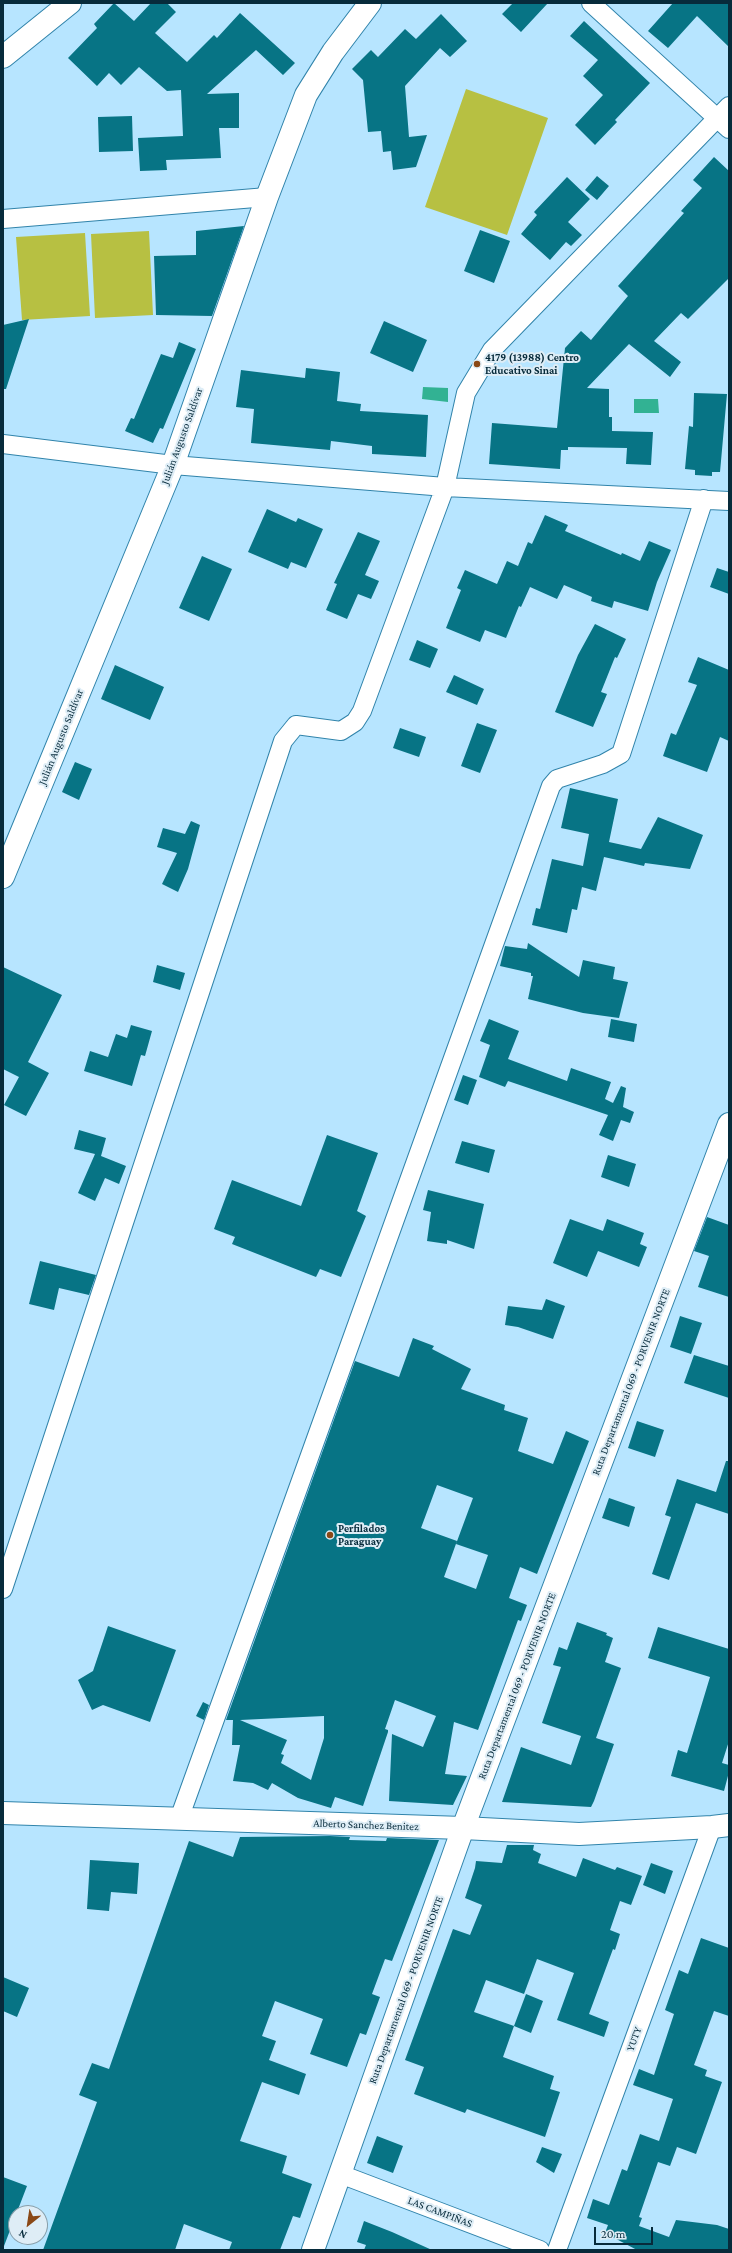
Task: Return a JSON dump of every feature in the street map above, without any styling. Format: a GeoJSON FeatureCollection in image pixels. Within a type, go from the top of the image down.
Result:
{"type":"FeatureCollection","features":[{"type":"Feature","properties":{"kind":"street"},"geometry":{"type":"LineString","coordinates":[[3,57],[70,3]]}},
{"type":"Feature","properties":{"kind":"street","name":"Julián Augusto Saldívar"},"geometry":{"type":"LineString","coordinates":[[3,877],[173,465],[267,197],[306,95],[333,52],[370,3]]}},
{"type":"Feature","properties":{"kind":"street"},"geometry":{"type":"LineString","coordinates":[[3,1590],[283,741],[296,725],[341,731],[355,722],[362,711],[445,488],[466,394],[492,350],[725,118],[591,3]]}},
{"type":"Feature","properties":{"kind":"street"},"geometry":{"type":"LineString","coordinates":[[3,219],[267,197]]}},
{"type":"Feature","properties":{"kind":"street"},"geometry":{"type":"LineString","coordinates":[[3,444],[173,465],[445,488],[729,501]]}},
{"type":"Feature","properties":{"kind":"street"},"geometry":{"type":"LineString","coordinates":[[179,1819],[551,786],[557,779],[603,764],[621,754],[704,499]]}},
{"type":"Feature","properties":{"kind":"street","name":"Ruta Departamental 069 - PORVENIR NORTE"},"geometry":{"type":"LineString","coordinates":[[313,2250],[463,1828],[729,1124]]}},
{"type":"Feature","properties":{"kind":"street","name":"Alberto Sanchez Benitez"},"geometry":{"type":"LineString","coordinates":[[3,1813],[463,1828],[579,1834],[720,1826]]}},
{"type":"Feature","properties":{"kind":"street","name":"YUTY"},"geometry":{"type":"LineString","coordinates":[[557,2250],[720,1826]]}},
{"type":"Feature","properties":{"kind":"street","name":"LAS CAMPIÑAS"},"geometry":{"type":"LineString","coordinates":[[340,2174],[540,2250]]}},
{"type":"Feature","properties":{"kind":"shaded area"},"geometry":{"type":"Polygon","coordinates":[[[466,89],[548,118],[507,235],[425,207],[466,89]]]}},
{"type":"Feature","properties":{"kind":"shaded area"},"geometry":{"type":"Polygon","coordinates":[[[149,231],[153,315],[95,318],[91,234],[149,231]]]}},
{"type":"Feature","properties":{"kind":"shaded area"},"geometry":{"type":"Polygon","coordinates":[[[85,233],[90,316],[22,320],[16,237],[85,233]]]}},
{"type":"Feature","properties":{"kind":"shaded area"},"geometry":{"type":"Polygon","coordinates":[[[423,387],[448,388],[448,402],[422,399],[423,387]]]}},
{"type":"Feature","properties":{"kind":"shaded area"},"geometry":{"type":"Polygon","coordinates":[[[634,399],[658,399],[659,413],[634,413],[634,399]]]}},
{"type":"Feature","properties":{"kind":"building"},"geometry":{"type":"Polygon","coordinates":[[[114,3],[134,21],[151,3],[167,3],[176,12],[155,33],[187,62],[214,35],[217,38],[240,13],[295,63],[283,75],[256,50],[207,94],[239,93],[239,128],[219,128],[221,158],[166,160],[167,170],[140,171],[138,138],[183,136],[181,90],[167,91],[139,67],[121,85],[109,73],[97,86],[68,58],[97,28],[94,24],[114,3]]]}},
{"type":"Feature","properties":{"kind":"building"},"geometry":{"type":"Polygon","coordinates":[[[513,3],[548,3],[521,32],[502,14],[513,3]]]}},
{"type":"Feature","properties":{"kind":"building"},"geometry":{"type":"Polygon","coordinates":[[[673,3],[729,3],[729,47],[697,16],[668,48],[648,31],[673,3]]]}},
{"type":"Feature","properties":{"kind":"building"},"geometry":{"type":"Polygon","coordinates":[[[441,14],[467,41],[450,57],[440,48],[405,86],[409,137],[427,135],[416,167],[393,170],[391,151],[383,152],[381,131],[368,132],[363,80],[352,69],[371,50],[378,57],[405,29],[416,39],[441,14]]]}},
{"type":"Feature","properties":{"kind":"building"},"geometry":{"type":"Polygon","coordinates":[[[584,21],[650,83],[615,120],[617,122],[595,145],[575,125],[603,95],[583,76],[598,60],[570,36],[584,21]]]}},
{"type":"Feature","properties":{"kind":"building"},"geometry":{"type":"Polygon","coordinates":[[[132,116],[133,151],[99,152],[98,117],[132,116]]]}},
{"type":"Feature","properties":{"kind":"building"},"geometry":{"type":"Polygon","coordinates":[[[714,157],[729,171],[729,278],[688,319],[681,313],[654,341],[681,362],[670,377],[629,344],[587,388],[609,389],[609,417],[612,417],[612,431],[653,432],[651,465],[626,464],[627,448],[568,447],[568,450],[561,450],[560,469],[489,464],[492,423],[557,428],[565,348],[581,331],[591,340],[628,296],[618,286],[684,213],[681,211],[702,188],[693,180],[714,157]]]}},
{"type":"Feature","properties":{"kind":"building"},"geometry":{"type":"Polygon","coordinates":[[[597,176],[609,186],[597,200],[585,190],[597,176]]]}},
{"type":"Feature","properties":{"kind":"building"},"geometry":{"type":"Polygon","coordinates":[[[567,177],[590,199],[568,222],[582,235],[571,246],[566,242],[550,260],[521,234],[537,215],[534,212],[567,177]]]}},
{"type":"Feature","properties":{"kind":"building"},"geometry":{"type":"Polygon","coordinates":[[[244,226],[212,316],[156,315],[154,256],[196,255],[196,231],[244,226]]]}},
{"type":"Feature","properties":{"kind":"building"},"geometry":{"type":"Polygon","coordinates":[[[480,230],[510,241],[494,283],[464,271],[480,230]]]}},
{"type":"Feature","properties":{"kind":"building"},"geometry":{"type":"Polygon","coordinates":[[[29,319],[6,389],[3,389],[3,325],[29,319]]]}},
{"type":"Feature","properties":{"kind":"building"},"geometry":{"type":"Polygon","coordinates":[[[384,321],[427,340],[413,372],[370,353],[384,321]]]}},
{"type":"Feature","properties":{"kind":"building"},"geometry":{"type":"Polygon","coordinates":[[[179,342],[196,349],[163,429],[160,428],[153,443],[125,431],[131,418],[134,419],[161,354],[173,358],[179,342]]]}},
{"type":"Feature","properties":{"kind":"building"},"geometry":{"type":"Polygon","coordinates":[[[306,368],[340,372],[337,401],[361,404],[360,411],[428,415],[426,457],[372,454],[372,446],[331,441],[330,450],[251,443],[254,409],[236,407],[241,370],[305,378],[306,368]]]}},
{"type":"Feature","properties":{"kind":"building"},"geometry":{"type":"Polygon","coordinates":[[[694,393],[727,394],[720,472],[712,472],[712,476],[695,475],[695,470],[685,469],[689,426],[693,427],[694,393]]]}},
{"type":"Feature","properties":{"kind":"building"},"geometry":{"type":"Polygon","coordinates":[[[267,509],[296,522],[298,518],[323,529],[306,568],[291,562],[288,569],[248,552],[267,509]]]}},
{"type":"Feature","properties":{"kind":"building"},"geometry":{"type":"Polygon","coordinates":[[[545,515],[568,525],[565,531],[621,555],[622,553],[640,561],[649,541],[671,550],[657,582],[648,611],[614,601],[612,608],[591,601],[592,597],[564,585],[557,599],[530,587],[521,607],[519,606],[506,638],[485,630],[480,642],[446,628],[461,590],[457,588],[465,570],[497,584],[507,561],[518,566],[528,542],[532,544],[545,515]]]}},
{"type":"Feature","properties":{"kind":"building"},"geometry":{"type":"Polygon","coordinates":[[[358,532],[380,541],[365,575],[379,581],[371,599],[358,594],[347,619],[326,610],[337,584],[334,583],[358,532]]]}},
{"type":"Feature","properties":{"kind":"building"},"geometry":{"type":"Polygon","coordinates":[[[202,556],[232,569],[209,621],[179,608],[202,556]]]}},
{"type":"Feature","properties":{"kind":"building"},"geometry":{"type":"Polygon","coordinates":[[[717,568],[729,572],[729,594],[710,587],[717,568]]]}},
{"type":"Feature","properties":{"kind":"building"},"geometry":{"type":"Polygon","coordinates":[[[595,624],[626,639],[617,658],[615,657],[601,692],[607,694],[593,727],[555,712],[578,655],[595,624]]]}},
{"type":"Feature","properties":{"kind":"building"},"geometry":{"type":"Polygon","coordinates":[[[417,640],[438,649],[430,668],[409,660],[417,640]]]}},
{"type":"Feature","properties":{"kind":"building"},"geometry":{"type":"Polygon","coordinates":[[[698,657],[729,670],[729,741],[720,737],[707,772],[663,756],[671,733],[676,735],[697,685],[688,682],[698,657]]]}},
{"type":"Feature","properties":{"kind":"building"},"geometry":{"type":"Polygon","coordinates":[[[115,665],[164,687],[150,720],[101,699],[115,665]]]}},
{"type":"Feature","properties":{"kind":"building"},"geometry":{"type":"Polygon","coordinates":[[[454,675],[484,689],[477,705],[446,692],[454,675]]]}},
{"type":"Feature","properties":{"kind":"building"},"geometry":{"type":"Polygon","coordinates":[[[477,723],[497,730],[480,773],[461,766],[477,723]]]}},
{"type":"Feature","properties":{"kind":"building"},"geometry":{"type":"Polygon","coordinates":[[[400,728],[426,737],[419,757],[393,748],[400,728]]]}},
{"type":"Feature","properties":{"kind":"building"},"geometry":{"type":"Polygon","coordinates":[[[75,762],[92,769],[79,800],[62,792],[75,762]]]}},
{"type":"Feature","properties":{"kind":"building"},"geometry":{"type":"Polygon","coordinates":[[[570,788],[618,799],[609,842],[641,849],[658,817],[703,835],[690,869],[645,863],[644,866],[604,857],[596,891],[582,887],[577,910],[572,909],[567,933],[532,925],[536,908],[540,909],[552,859],[583,866],[589,834],[561,828],[570,788]]]}},
{"type":"Feature","properties":{"kind":"building"},"geometry":{"type":"Polygon","coordinates":[[[191,821],[200,825],[188,869],[178,892],[162,884],[177,853],[157,847],[163,828],[185,834],[191,821]]]}},
{"type":"Feature","properties":{"kind":"building"},"geometry":{"type":"Polygon","coordinates":[[[528,943],[579,977],[583,960],[615,967],[613,979],[628,982],[619,1018],[583,1013],[528,999],[533,976],[531,976],[531,973],[500,966],[505,946],[527,949],[528,943]]]}},
{"type":"Feature","properties":{"kind":"building"},"geometry":{"type":"Polygon","coordinates":[[[157,965],[185,973],[180,990],[153,982],[157,965]]]}},
{"type":"Feature","properties":{"kind":"building"},"geometry":{"type":"Polygon","coordinates":[[[3,967],[62,995],[28,1062],[49,1073],[26,1116],[4,1105],[19,1077],[3,1069],[3,967]]]}},
{"type":"Feature","properties":{"kind":"building"},"geometry":{"type":"Polygon","coordinates":[[[489,1019],[519,1031],[508,1059],[567,1081],[571,1068],[611,1082],[605,1099],[613,1103],[621,1086],[626,1088],[623,1107],[634,1112],[630,1123],[621,1120],[613,1141],[599,1135],[608,1115],[508,1081],[505,1087],[479,1077],[490,1045],[480,1041],[489,1019]]]}},
{"type":"Feature","properties":{"kind":"building"},"geometry":{"type":"Polygon","coordinates":[[[611,1019],[637,1024],[634,1042],[608,1037],[611,1019]]]}},
{"type":"Feature","properties":{"kind":"building"},"geometry":{"type":"Polygon","coordinates":[[[131,1025],[152,1031],[145,1056],[141,1055],[132,1086],[84,1071],[90,1051],[108,1057],[116,1034],[127,1038],[131,1025]]]}},
{"type":"Feature","properties":{"kind":"building"},"geometry":{"type":"Polygon","coordinates":[[[463,1075],[477,1080],[468,1105],[454,1100],[463,1075]]]}},
{"type":"Feature","properties":{"kind":"building"},"geometry":{"type":"Polygon","coordinates":[[[79,1130],[106,1138],[101,1156],[126,1166],[119,1184],[105,1178],[95,1201],[78,1193],[95,1154],[74,1149],[79,1130]]]}},
{"type":"Feature","properties":{"kind":"building"},"geometry":{"type":"Polygon","coordinates":[[[327,1135],[378,1153],[357,1211],[366,1216],[341,1277],[320,1269],[316,1277],[232,1244],[235,1237],[214,1229],[232,1180],[301,1206],[327,1135]]]}},
{"type":"Feature","properties":{"kind":"building"},"geometry":{"type":"Polygon","coordinates":[[[462,1141],[495,1150],[489,1173],[455,1163],[462,1141]]]}},
{"type":"Feature","properties":{"kind":"building"},"geometry":{"type":"Polygon","coordinates":[[[608,1155],[636,1164],[629,1187],[601,1177],[608,1155]]]}},
{"type":"Feature","properties":{"kind":"building"},"geometry":{"type":"Polygon","coordinates":[[[428,1190],[484,1204],[474,1249],[447,1240],[447,1244],[427,1241],[431,1212],[423,1210],[428,1190]]]}},
{"type":"Feature","properties":{"kind":"building"},"geometry":{"type":"Polygon","coordinates":[[[707,1217],[729,1225],[729,1297],[698,1287],[709,1256],[694,1251],[707,1217]]]}},
{"type":"Feature","properties":{"kind":"building"},"geometry":{"type":"Polygon","coordinates":[[[570,1219],[603,1231],[607,1219],[644,1233],[640,1244],[647,1247],[639,1267],[598,1251],[587,1277],[553,1263],[570,1219]]]}},
{"type":"Feature","properties":{"kind":"building"},"geometry":{"type":"Polygon","coordinates":[[[40,1261],[96,1275],[89,1295],[59,1288],[54,1310],[29,1304],[40,1261]]]}},
{"type":"Feature","properties":{"kind":"building"},"geometry":{"type":"Polygon","coordinates":[[[546,1299],[565,1306],[553,1339],[518,1327],[505,1325],[508,1306],[542,1310],[546,1299]]]}},
{"type":"Feature","properties":{"kind":"building"},"geometry":{"type":"Polygon","coordinates":[[[680,1316],[702,1323],[691,1354],[670,1347],[680,1316]]]}},
{"type":"Feature","properties":{"kind":"building"},"geometry":{"type":"Polygon","coordinates":[[[413,1338],[434,1346],[432,1349],[471,1369],[461,1389],[505,1405],[504,1410],[528,1418],[518,1451],[553,1464],[566,1431],[589,1441],[537,1574],[520,1567],[509,1598],[527,1605],[521,1621],[518,1620],[478,1730],[454,1722],[445,1774],[467,1776],[453,1805],[389,1801],[392,1734],[423,1747],[436,1716],[395,1700],[385,1729],[388,1730],[388,1732],[363,1806],[335,1797],[331,1808],[298,1798],[272,1783],[268,1790],[253,1783],[233,1781],[240,1745],[232,1745],[233,1720],[226,1720],[355,1361],[399,1377],[413,1338]],[[437,1485],[421,1528],[457,1541],[444,1577],[476,1589],[488,1555],[456,1544],[473,1498],[437,1485]],[[324,1716],[240,1720],[287,1740],[281,1754],[284,1755],[281,1763],[311,1780],[324,1738],[324,1716]]]}},
{"type":"Feature","properties":{"kind":"building"},"geometry":{"type":"Polygon","coordinates":[[[694,1355],[729,1366],[729,1398],[684,1383],[694,1355]]]}},
{"type":"Feature","properties":{"kind":"building"},"geometry":{"type":"Polygon","coordinates":[[[637,1421],[664,1430],[655,1457],[628,1448],[637,1421]]]}},
{"type":"Feature","properties":{"kind":"building"},"geometry":{"type":"Polygon","coordinates":[[[726,1461],[729,1461],[729,1514],[696,1503],[669,1580],[652,1574],[671,1517],[665,1515],[677,1479],[716,1492],[726,1461]]]}},
{"type":"Feature","properties":{"kind":"building"},"geometry":{"type":"Polygon","coordinates":[[[609,1498],[635,1507],[629,1527],[602,1518],[609,1498]]]}},
{"type":"Feature","properties":{"kind":"building"},"geometry":{"type":"Polygon","coordinates":[[[577,1622],[607,1633],[606,1635],[613,1638],[605,1662],[621,1668],[596,1738],[614,1744],[594,1801],[591,1807],[502,1802],[521,1747],[571,1765],[581,1736],[542,1723],[561,1667],[553,1665],[559,1647],[567,1650],[577,1622]]]}},
{"type":"Feature","properties":{"kind":"building"},"geometry":{"type":"Polygon","coordinates":[[[108,1626],[176,1650],[150,1722],[103,1705],[92,1710],[78,1680],[93,1671],[108,1626]]]}},
{"type":"Feature","properties":{"kind":"building"},"geometry":{"type":"Polygon","coordinates":[[[658,1627],[729,1649],[729,1741],[722,1763],[729,1765],[729,1772],[724,1791],[671,1776],[678,1750],[687,1753],[710,1677],[648,1658],[658,1627]]]}},
{"type":"Feature","properties":{"kind":"building"},"geometry":{"type":"Polygon","coordinates":[[[203,1702],[209,1705],[204,1720],[196,1716],[203,1702]]]}},
{"type":"Feature","properties":{"kind":"building"},"geometry":{"type":"Polygon","coordinates":[[[330,1836],[350,1837],[349,1840],[386,1841],[387,1838],[439,1840],[392,1961],[385,1959],[372,1994],[380,1997],[366,2035],[360,2033],[347,2067],[310,2054],[323,2019],[275,2001],[262,2036],[276,2041],[269,2060],[306,2074],[299,2095],[262,2082],[240,2141],[287,2156],[282,2173],[312,2184],[300,2218],[293,2216],[280,2250],[229,2250],[232,2242],[184,2224],[175,2250],[43,2250],[45,2245],[48,2245],[48,2236],[97,2102],[79,2095],[92,2063],[109,2069],[189,1841],[233,1857],[240,1837],[330,1836]]]}},
{"type":"Feature","properties":{"kind":"building"},"geometry":{"type":"Polygon","coordinates":[[[507,1845],[534,1845],[533,1850],[541,1854],[538,1863],[576,1877],[583,1858],[615,1870],[617,1867],[642,1876],[631,1905],[620,1901],[610,1930],[620,1934],[589,2014],[609,2022],[604,2037],[557,2020],[574,1973],[537,1959],[524,1994],[486,1980],[474,2012],[514,2026],[503,2057],[554,2076],[550,2089],[560,2092],[545,2137],[467,2109],[465,2113],[414,2094],[424,2067],[405,2060],[453,1929],[470,1935],[482,1905],[465,1898],[476,1861],[502,1863],[507,1845]]]}},
{"type":"Feature","properties":{"kind":"building"},"geometry":{"type":"Polygon","coordinates":[[[90,1860],[139,1863],[137,1894],[111,1892],[109,1911],[87,1909],[90,1860]]]}},
{"type":"Feature","properties":{"kind":"building"},"geometry":{"type":"Polygon","coordinates":[[[651,1863],[673,1871],[665,1894],[643,1885],[651,1863]]]}},
{"type":"Feature","properties":{"kind":"building"},"geometry":{"type":"Polygon","coordinates":[[[701,1938],[729,1948],[729,2016],[714,2011],[694,2065],[707,2070],[705,2076],[722,2082],[696,2154],[677,2147],[670,2166],[658,2162],[639,2217],[642,2218],[639,2226],[669,2237],[676,2220],[717,2225],[729,2229],[729,2250],[637,2250],[605,2233],[608,2225],[587,2218],[593,2199],[609,2205],[622,2169],[627,2171],[640,2134],[659,2141],[673,2099],[633,2085],[639,2069],[654,2075],[674,2014],[665,2010],[679,1970],[688,1974],[701,1938]]]}},
{"type":"Feature","properties":{"kind":"building"},"geometry":{"type":"Polygon","coordinates":[[[3,1977],[29,1988],[17,2017],[3,2011],[3,1977]]]}},
{"type":"Feature","properties":{"kind":"building"},"geometry":{"type":"Polygon","coordinates":[[[526,1994],[543,2001],[531,2033],[514,2026],[526,1994]]]}},
{"type":"Feature","properties":{"kind":"building"},"geometry":{"type":"Polygon","coordinates":[[[377,2136],[403,2146],[393,2173],[367,2163],[377,2136]]]}},
{"type":"Feature","properties":{"kind":"building"},"geometry":{"type":"Polygon","coordinates":[[[542,2147],[562,2154],[554,2173],[536,2162],[542,2147]]]}},
{"type":"Feature","properties":{"kind":"building"},"geometry":{"type":"Polygon","coordinates":[[[3,2177],[27,2186],[20,2205],[8,2205],[8,2236],[4,2246],[3,2177]]]}},
{"type":"Feature","properties":{"kind":"building"},"geometry":{"type":"Polygon","coordinates":[[[364,2221],[432,2250],[364,2250],[366,2245],[357,2242],[364,2221]]]}},
{"type":"Feature","properties":{"kind":"place","name":"4179 (13988) Centro Educativo Sinai"},"geometry":{"type":"Point","coordinates":[477,364]}},
{"type":"Feature","properties":{"kind":"place","name":"Perfilados Paraguay"},"geometry":{"type":"Point","coordinates":[330,1535]}}]}
